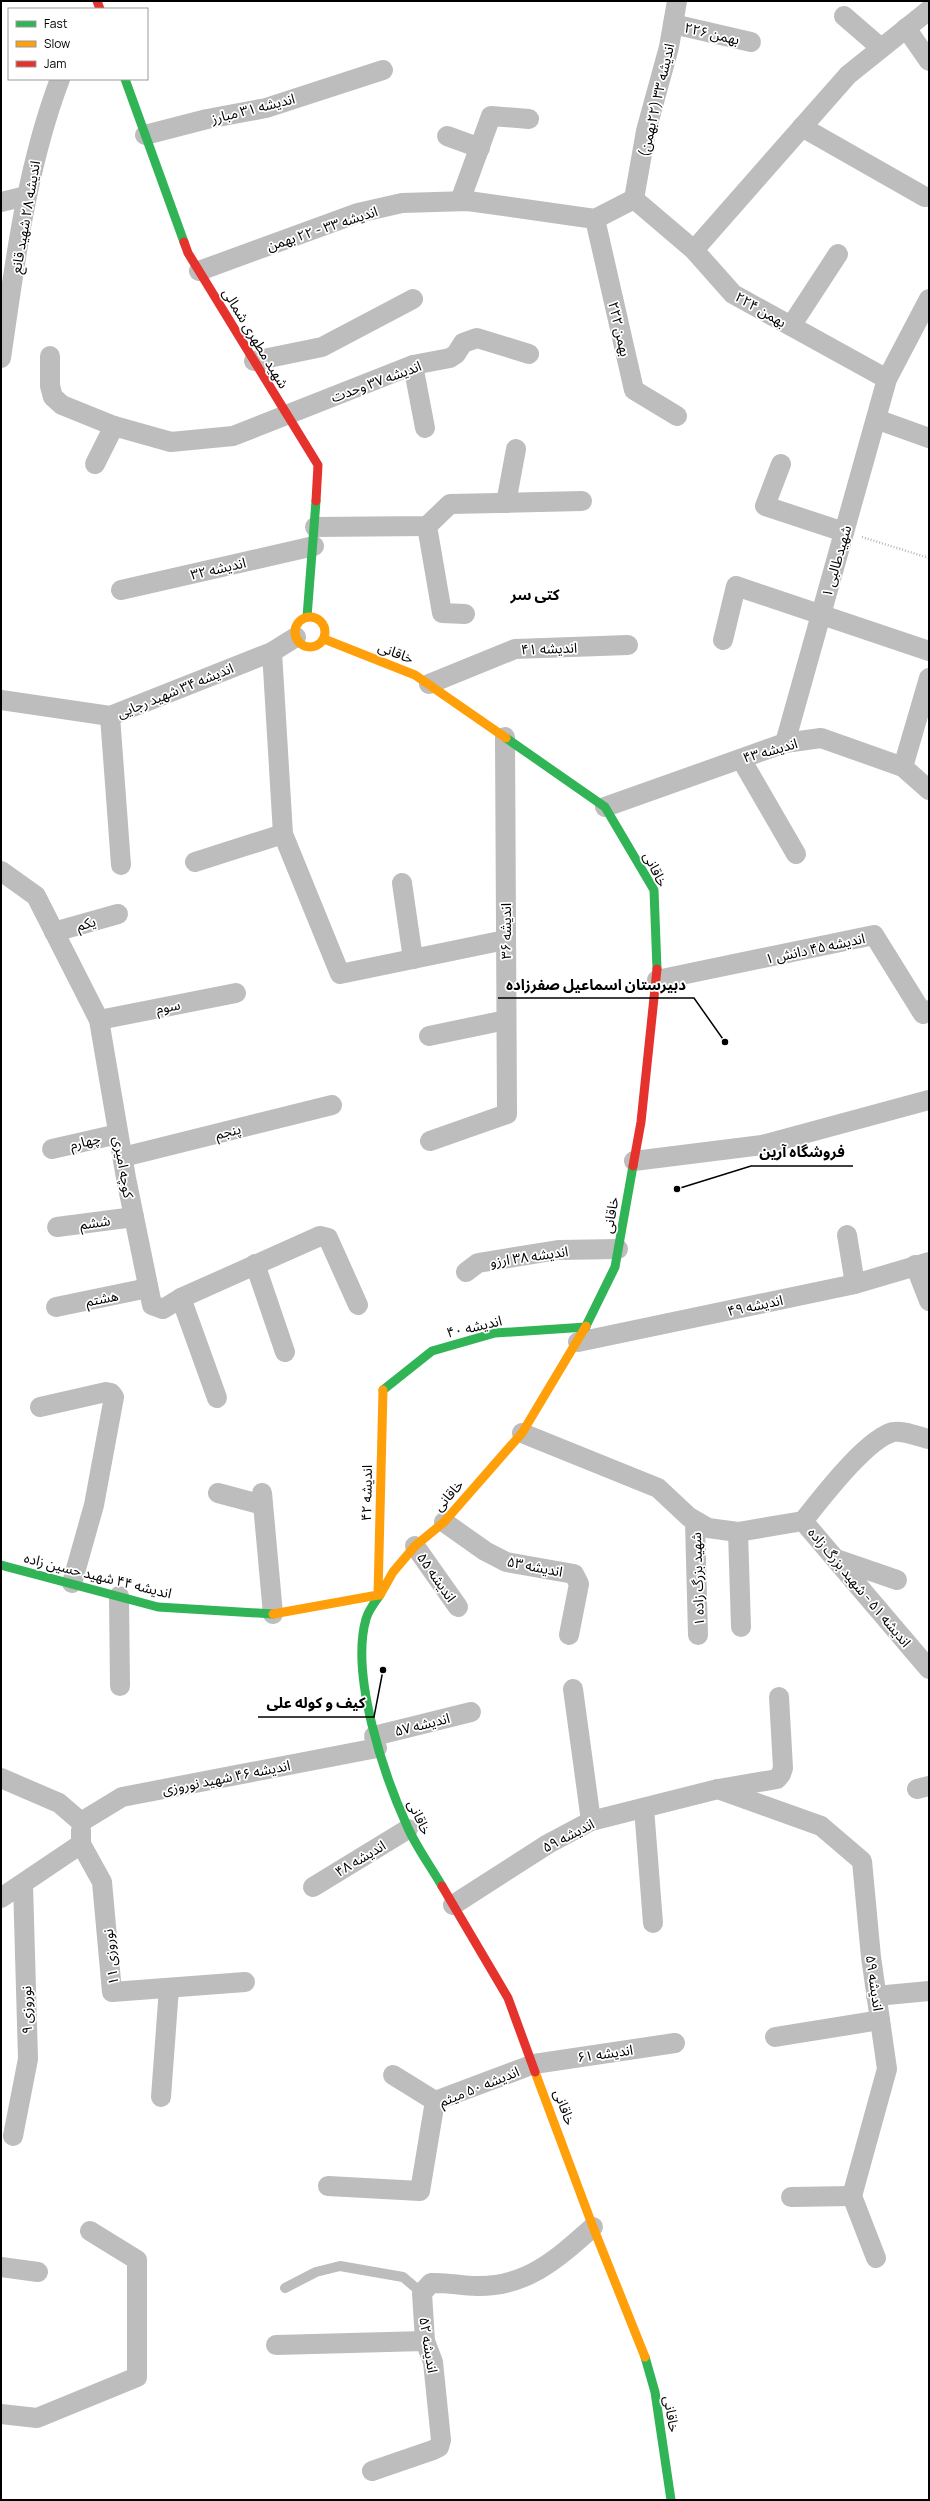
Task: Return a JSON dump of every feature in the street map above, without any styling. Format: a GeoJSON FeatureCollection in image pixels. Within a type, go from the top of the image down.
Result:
{"type":"FeatureCollection","features":[{"type":"Feature","properties":{"kind":"main road","name":"شهید مطهری شمالی"},"geometry":{"type":"LineString","coordinates":[[125,80],[188,253],[318,465],[314,546],[307,617]]}},
{"type":"Feature","properties":{"kind":"main road"},"geometry":{"type":"LineString","coordinates":[[307,617],[316,618],[322,623],[325,631],[324,639],[317,645],[309,647],[301,644],[296,637],[296,628],[300,621],[307,617]]}},
{"type":"Feature","properties":{"kind":"main road","name":"خاقانی"},"geometry":{"type":"LineString","coordinates":[[324,639],[415,675],[605,806],[654,890],[657,980],[641,1122],[615,1267],[582,1334],[522,1433],[444,1522],[415,1546],[393,1572],[366,1618],[362,1651],[363,1673],[376,1742],[408,1829],[508,1998],[534,2064],[593,2226],[646,2360],[655,2392],[671,2500]]}},
{"type":"Feature","properties":{"kind":"main road","name":"اندیشه ۴۰"},"geometry":{"type":"LineString","coordinates":[[382,1391],[432,1351],[495,1333],[582,1334]]}},
{"type":"Feature","properties":{"kind":"main road","name":"اندیشه ۴۲"},"geometry":{"type":"LineString","coordinates":[[378,1596],[382,1391]]}},
{"type":"Feature","properties":{"kind":"main road","name":"اندیشه ۴۴ شهید حسین زاده"},"geometry":{"type":"LineString","coordinates":[[1,1565],[158,1607],[273,1614],[378,1596]]}},
{"type":"Feature","properties":{"kind":"street","name":"اندیشه ۳۳ (۲۲بهمن)"},"geometry":{"type":"LineString","coordinates":[[634,199],[646,131],[673,24],[677,1]]}},
{"type":"Feature","properties":{"kind":"street"},"geometry":{"type":"LineString","coordinates":[[694,250],[848,75],[929,10]]}},
{"type":"Feature","properties":{"kind":"street"},"geometry":{"type":"LineString","coordinates":[[844,16],[881,48]]}},
{"type":"Feature","properties":{"kind":"street","name":"۲۲بهمن ۶"},"geometry":{"type":"LineString","coordinates":[[673,24],[751,42]]}},
{"type":"Feature","properties":{"kind":"street"},"geometry":{"type":"LineString","coordinates":[[906,28],[929,61]]}},
{"type":"Feature","properties":{"kind":"street","name":"اندیشه ۳۱ مبارز"},"geometry":{"type":"LineString","coordinates":[[145,135],[207,119],[266,108],[383,70]]}},
{"type":"Feature","properties":{"kind":"street","name":"اندیشه ۲۸ شهید قانع"},"geometry":{"type":"LineString","coordinates":[[1,358],[26,196],[45,120],[60,80]]}},
{"type":"Feature","properties":{"kind":"street"},"geometry":{"type":"LineString","coordinates":[[460,201],[491,116],[529,119]]}},
{"type":"Feature","properties":{"kind":"street"},"geometry":{"type":"LineString","coordinates":[[802,127],[925,197]]}},
{"type":"Feature","properties":{"kind":"street"},"geometry":{"type":"LineString","coordinates":[[446,136],[480,148]]}},
{"type":"Feature","properties":{"kind":"street"},"geometry":{"type":"LineString","coordinates":[[1,202],[26,196]]}},
{"type":"Feature","properties":{"kind":"street"},"geometry":{"type":"LineString","coordinates":[[595,219],[634,199]]}},
{"type":"Feature","properties":{"kind":"street","name":"۲۲بهمن ۴"},"geometry":{"type":"LineString","coordinates":[[634,199],[694,250],[733,294],[887,379]]}},
{"type":"Feature","properties":{"kind":"street","name":"اندیشه ۳۳ - ۲۲ بهمن"},"geometry":{"type":"LineString","coordinates":[[199,271],[358,213],[402,204],[460,201],[595,219]]}},
{"type":"Feature","properties":{"kind":"street","name":"۲۲بهمن ۲"},"geometry":{"type":"LineString","coordinates":[[595,219],[634,390],[677,416]]}},
{"type":"Feature","properties":{"kind":"street"},"geometry":{"type":"LineString","coordinates":[[791,326],[838,254]]}},
{"type":"Feature","properties":{"kind":"street"},"geometry":{"type":"LineString","coordinates":[[254,362],[322,347],[413,299]]}},
{"type":"Feature","properties":{"kind":"street","name":"شهیدطالبی ۱"},"geometry":{"type":"LineString","coordinates":[[785,743],[887,379],[929,299]]}},
{"type":"Feature","properties":{"kind":"street","name":"اندیشه ۳۷ وحدت"},"geometry":{"type":"LineString","coordinates":[[50,356],[50,386],[53,397],[62,405],[114,426],[171,442],[234,436],[286,414],[413,365],[450,358],[456,354],[463,343],[477,338],[529,354]]}},
{"type":"Feature","properties":{"kind":"street"},"geometry":{"type":"LineString","coordinates":[[413,365],[425,428]]}},
{"type":"Feature","properties":{"kind":"street"},"geometry":{"type":"LineString","coordinates":[[876,419],[929,438]]}},
{"type":"Feature","properties":{"kind":"street"},"geometry":{"type":"LineString","coordinates":[[95,464],[114,426]]}},
{"type":"Feature","properties":{"kind":"street"},"geometry":{"type":"LineString","coordinates":[[506,503],[516,449]]}},
{"type":"Feature","properties":{"kind":"street"},"geometry":{"type":"LineString","coordinates":[[781,464],[765,506],[844,532]]}},
{"type":"Feature","properties":{"kind":"street"},"geometry":{"type":"LineString","coordinates":[[315,527],[427,526],[450,504],[582,501]]}},
{"type":"Feature","properties":{"kind":"street"},"geometry":{"type":"LineString","coordinates":[[427,526],[442,613],[465,614]]}},
{"type":"Feature","properties":{"kind":"street","name":"اندیشه ۳۲"},"geometry":{"type":"LineString","coordinates":[[121,590],[314,546]]}},
{"type":"Feature","properties":{"kind":"street"},"geometry":{"type":"LineString","coordinates":[[723,640],[736,586],[929,651]]}},
{"type":"Feature","properties":{"kind":"street","name":"اندیشه ۳۴ شهید رجایی"},"geometry":{"type":"LineString","coordinates":[[1,700],[110,716],[272,652],[296,637]]}},
{"type":"Feature","properties":{"kind":"street","name":"اندیشه ۴۱"},"geometry":{"type":"LineString","coordinates":[[429,684],[515,649],[628,646]]}},
{"type":"Feature","properties":{"kind":"street"},"geometry":{"type":"LineString","coordinates":[[272,652],[283,834],[340,974],[505,940]]}},
{"type":"Feature","properties":{"kind":"street"},"geometry":{"type":"LineString","coordinates":[[903,767],[929,678]]}},
{"type":"Feature","properties":{"kind":"street"},"geometry":{"type":"LineString","coordinates":[[110,716],[121,865]]}},
{"type":"Feature","properties":{"kind":"street","name":"اندیشه ۳۶"},"geometry":{"type":"LineString","coordinates":[[430,1141],[507,1114],[505,737]]}},
{"type":"Feature","properties":{"kind":"street","name":"اندیشه ۴۳"},"geometry":{"type":"LineString","coordinates":[[605,806],[785,743],[821,738],[903,767],[929,790]]}},
{"type":"Feature","properties":{"kind":"street"},"geometry":{"type":"LineString","coordinates":[[741,759],[796,854]]}},
{"type":"Feature","properties":{"kind":"street"},"geometry":{"type":"LineString","coordinates":[[195,862],[283,834]]}},
{"type":"Feature","properties":{"kind":"street","name":"کوچه امیری"},"geometry":{"type":"LineString","coordinates":[[1,871],[36,896],[99,1020],[118,1134],[152,1305],[163,1309],[181,1298],[320,1236],[325,1236],[328,1238],[358,1305]]}},
{"type":"Feature","properties":{"kind":"street"},"geometry":{"type":"LineString","coordinates":[[402,883],[413,959]]}},
{"type":"Feature","properties":{"kind":"street","name":"یکم"},"geometry":{"type":"LineString","coordinates":[[54,932],[118,914]]}},
{"type":"Feature","properties":{"kind":"street","name":"اندیشه ۴۵ دانش ۱"},"geometry":{"type":"LineString","coordinates":[[657,980],[874,935],[922,1014],[929,1010]]}},
{"type":"Feature","properties":{"kind":"street","name":"سوم"},"geometry":{"type":"LineString","coordinates":[[99,1020],[236,993]]}},
{"type":"Feature","properties":{"kind":"street"},"geometry":{"type":"LineString","coordinates":[[429,1036],[506,1020]]}},
{"type":"Feature","properties":{"kind":"street"},"geometry":{"type":"LineString","coordinates":[[634,1161],[762,1145],[929,1100]]}},
{"type":"Feature","properties":{"kind":"street","name":"پنجم"},"geometry":{"type":"LineString","coordinates":[[123,1157],[332,1105]]}},
{"type":"Feature","properties":{"kind":"street","name":"چهارم"},"geometry":{"type":"LineString","coordinates":[[52,1149],[118,1134]]}},
{"type":"Feature","properties":{"kind":"street","name":"ششم"},"geometry":{"type":"LineString","coordinates":[[57,1227],[134,1216]]}},
{"type":"Feature","properties":{"kind":"street"},"geometry":{"type":"LineString","coordinates":[[847,1235],[855,1284]]}},
{"type":"Feature","properties":{"kind":"street","name":"اندیشه ۳۸ ارزو"},"geometry":{"type":"LineString","coordinates":[[466,1272],[478,1263],[558,1250],[618,1249]]}},
{"type":"Feature","properties":{"kind":"street"},"geometry":{"type":"LineString","coordinates":[[255,1264],[285,1352]]}},
{"type":"Feature","properties":{"kind":"street"},"geometry":{"type":"LineString","coordinates":[[922,1264],[929,1301]]}},
{"type":"Feature","properties":{"kind":"street","name":"اندیشه ۴۹"},"geometry":{"type":"LineString","coordinates":[[582,1334],[855,1284],[922,1264]]}},
{"type":"Feature","properties":{"kind":"street","name":"هشتم"},"geometry":{"type":"LineString","coordinates":[[56,1307],[148,1288]]}},
{"type":"Feature","properties":{"kind":"street"},"geometry":{"type":"LineString","coordinates":[[181,1298],[217,1398]]}},
{"type":"Feature","properties":{"kind":"street"},"geometry":{"type":"LineString","coordinates":[[40,1407],[106,1392],[111,1393],[114,1397],[94,1505],[72,1583]]}},
{"type":"Feature","properties":{"kind":"street"},"geometry":{"type":"LineString","coordinates":[[803,1521],[848,1466],[883,1436],[894,1432],[929,1439]]}},
{"type":"Feature","properties":{"kind":"street","name":"اندیشه ۵۱ - شهید بزرگ زاده"},"geometry":{"type":"LineString","coordinates":[[522,1433],[658,1488],[695,1522],[708,1528],[738,1532],[803,1521],[929,1669]]}},
{"type":"Feature","properties":{"kind":"street"},"geometry":{"type":"LineString","coordinates":[[218,1493],[262,1499],[273,1614]]}},
{"type":"Feature","properties":{"kind":"street","name":"اندیشه ۵۳"},"geometry":{"type":"LineString","coordinates":[[444,1522],[484,1551],[506,1562],[574,1574],[579,1584],[569,1634]]}},
{"type":"Feature","properties":{"kind":"street","name":"شهید بزرگ زاده ۱"},"geometry":{"type":"LineString","coordinates":[[695,1522],[698,1636]]}},
{"type":"Feature","properties":{"kind":"street"},"geometry":{"type":"LineString","coordinates":[[738,1532],[741,1628]]}},
{"type":"Feature","properties":{"kind":"street","name":"اندیشه ۵۵"},"geometry":{"type":"LineString","coordinates":[[415,1546],[458,1607]]}},
{"type":"Feature","properties":{"kind":"street"},"geometry":{"type":"LineString","coordinates":[[836,1559],[897,1580]]}},
{"type":"Feature","properties":{"kind":"street"},"geometry":{"type":"LineString","coordinates":[[119,1596],[120,1686]]}},
{"type":"Feature","properties":{"kind":"street"},"geometry":{"type":"LineString","coordinates":[[573,1689],[591,1821]]}},
{"type":"Feature","properties":{"kind":"street","name":"اندیشه ۵۹"},"geometry":{"type":"LineString","coordinates":[[453,1905],[548,1844],[591,1821],[718,1789],[776,1779],[782,1774],[778,1697]]}},
{"type":"Feature","properties":{"kind":"street","name":"اندیشه ۵۷"},"geometry":{"type":"LineString","coordinates":[[376,1742],[471,1712]]}},
{"type":"Feature","properties":{"kind":"street","name":"اندیشه ۴۶ شهید نوروزی"},"geometry":{"type":"LineString","coordinates":[[81,1822],[122,1796],[376,1742]]}},
{"type":"Feature","properties":{"kind":"street"},"geometry":{"type":"LineString","coordinates":[[1,1778],[59,1803],[81,1822],[80,1844],[1,1898]]}},
{"type":"Feature","properties":{"kind":"street","name":"اندیشه ۵۹"},"geometry":{"type":"LineString","coordinates":[[718,1789],[821,1826],[862,1861],[876,1996],[887,2069],[852,2196]]}},
{"type":"Feature","properties":{"kind":"street"},"geometry":{"type":"LineString","coordinates":[[644,1808],[653,1923]]}},
{"type":"Feature","properties":{"kind":"street","name":"اندیشه ۴۸"},"geometry":{"type":"LineString","coordinates":[[313,1887],[408,1829]]}},
{"type":"Feature","properties":{"kind":"street","name":"نوروزی ۱۱"},"geometry":{"type":"LineString","coordinates":[[80,1844],[102,1882],[112,1992],[245,1982]]}},
{"type":"Feature","properties":{"kind":"street","name":"نوروزی ۹"},"geometry":{"type":"LineString","coordinates":[[13,2136],[28,2059],[23,1884]]}},
{"type":"Feature","properties":{"kind":"street"},"geometry":{"type":"LineString","coordinates":[[161,2097],[169,1988]]}},
{"type":"Feature","properties":{"kind":"street"},"geometry":{"type":"LineString","coordinates":[[876,1996],[929,1991]]}},
{"type":"Feature","properties":{"kind":"street"},"geometry":{"type":"LineString","coordinates":[[775,2037],[880,2020]]}},
{"type":"Feature","properties":{"kind":"street","name":"اندیشه ۶۱"},"geometry":{"type":"LineString","coordinates":[[534,2064],[676,2043]]}},
{"type":"Feature","properties":{"kind":"street","name":"اندیشه ۵۰ میثم"},"geometry":{"type":"LineString","coordinates":[[328,2186],[420,2190],[435,2101],[534,2064]]}},
{"type":"Feature","properties":{"kind":"street"},"geometry":{"type":"LineString","coordinates":[[393,2075],[435,2101]]}},
{"type":"Feature","properties":{"kind":"street"},"geometry":{"type":"LineString","coordinates":[[791,2197],[852,2196],[876,2258]]}},
{"type":"Feature","properties":{"kind":"street"},"geometry":{"type":"LineString","coordinates":[[422,2293],[431,2283],[447,2282],[476,2286],[510,2284],[546,2267],[593,2226]]}},
{"type":"Feature","properties":{"kind":"street"},"geometry":{"type":"LineString","coordinates":[[1,2414],[37,2418],[137,2377],[137,2260],[90,2231]]}},
{"type":"Feature","properties":{"kind":"street"},"geometry":{"type":"LineString","coordinates":[[1,2267],[38,2272]]}},
{"type":"Feature","properties":{"kind":"street","name":"اندیشه ۵۲"},"geometry":{"type":"LineString","coordinates":[[372,2472],[439,2447],[441,2440],[433,2362],[425,2340],[422,2293]]}},
{"type":"Feature","properties":{"kind":"street"},"geometry":{"type":"LineString","coordinates":[[276,2345],[425,2340]]}},
{"type":"Feature","properties":{"kind":"lane"},"geometry":{"type":"LineString","coordinates":[[285,2288],[316,2272],[340,2266],[403,2277],[422,2293]]}},
{"type":"Feature","properties":{"kind":"path"},"geometry":{"type":"LineString","coordinates":[[844,532],[929,558]]}},
{"type":"Feature","properties":{"kind":"traffic: fast"},"geometry":{"type":"LineString","coordinates":[[125,80],[184,242]]}},
{"type":"Feature","properties":{"kind":"traffic: fast"},"geometry":{"type":"LineString","coordinates":[[307,617],[316,501]]}},
{"type":"Feature","properties":{"kind":"traffic: fast"},"geometry":{"type":"LineString","coordinates":[[506,738],[605,807],[654,890],[657,969]]}},
{"type":"Feature","properties":{"kind":"traffic: fast"},"geometry":{"type":"LineString","coordinates":[[586,1326],[615,1267],[633,1166]]}},
{"type":"Feature","properties":{"kind":"traffic: fast"},"geometry":{"type":"LineString","coordinates":[[383,1390],[432,1351],[495,1333],[586,1327]]}},
{"type":"Feature","properties":{"kind":"traffic: fast"},"geometry":{"type":"LineString","coordinates":[[1,1565],[158,1607],[273,1614]]}},
{"type":"Feature","properties":{"kind":"traffic: fast"},"geometry":{"type":"LineString","coordinates":[[380,1595],[367,1616],[362,1642],[362,1668],[372,1725],[389,1781],[408,1828],[442,1886]]}},
{"type":"Feature","properties":{"kind":"traffic: fast"},"geometry":{"type":"LineString","coordinates":[[645,2357],[655,2392],[671,2500]]}},
{"type":"Feature","properties":{"kind":"traffic: slow"},"geometry":{"type":"LineString","coordinates":[[310,617],[320,622],[325,632],[320,642],[310,647],[300,642],[295,632],[300,622],[310,617]]}},
{"type":"Feature","properties":{"kind":"traffic: slow"},"geometry":{"type":"LineString","coordinates":[[324,639],[415,675],[506,738]]}},
{"type":"Feature","properties":{"kind":"traffic: slow"},"geometry":{"type":"LineString","coordinates":[[380,1595],[393,1572],[415,1546],[444,1522],[522,1433],[586,1326]]}},
{"type":"Feature","properties":{"kind":"traffic: slow"},"geometry":{"type":"LineString","coordinates":[[273,1614],[378,1595],[383,1390]]}},
{"type":"Feature","properties":{"kind":"traffic: slow"},"geometry":{"type":"LineString","coordinates":[[535,2072],[593,2227],[645,2357]]}},
{"type":"Feature","properties":{"kind":"traffic: jam"},"geometry":{"type":"LineString","coordinates":[[97,1],[100,8]]}},
{"type":"Feature","properties":{"kind":"traffic: jam"},"geometry":{"type":"LineString","coordinates":[[184,242],[188,253],[318,465],[316,501]]}},
{"type":"Feature","properties":{"kind":"traffic: jam"},"geometry":{"type":"LineString","coordinates":[[633,1166],[641,1122],[657,969]]}},
{"type":"Feature","properties":{"kind":"traffic: jam"},"geometry":{"type":"LineString","coordinates":[[442,1886],[508,1998],[535,2072]]}},
{"type":"Feature","properties":{"kind":"place","name":"دبیرستان اسماعیل صفرزاده"},"geometry":{"type":"Point","coordinates":[725,1042]}},
{"type":"Feature","properties":{"kind":"place","name":"فروشگاه آرین"},"geometry":{"type":"Point","coordinates":[677,1189]}},
{"type":"Feature","properties":{"kind":"place","name":"کیف و کوله علی"},"geometry":{"type":"Point","coordinates":[383,1670]}},
{"type":"Feature","properties":{"kind":"district","name":"کتی سر"},"geometry":{"type":"Point","coordinates":[535,594]}}]}
